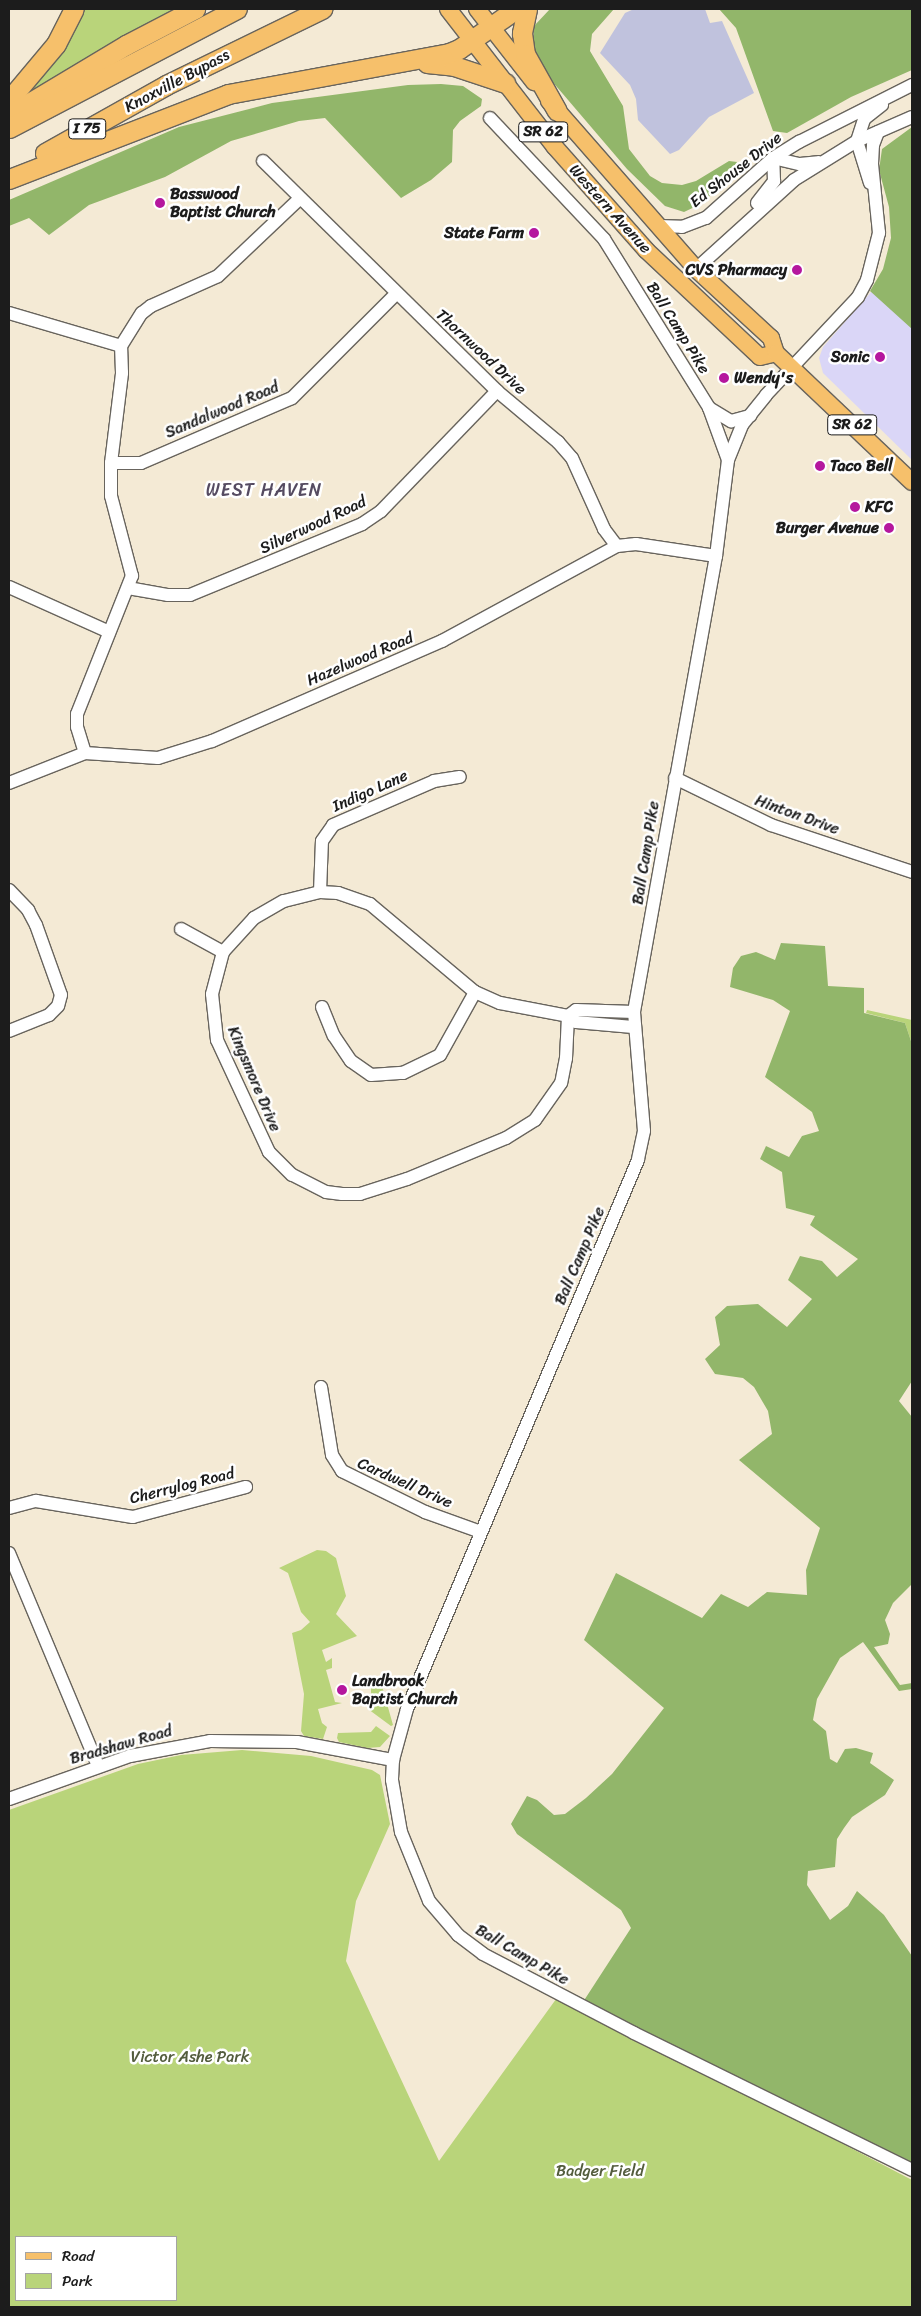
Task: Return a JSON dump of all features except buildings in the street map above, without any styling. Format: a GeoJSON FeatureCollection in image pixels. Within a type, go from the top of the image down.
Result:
{"type":"FeatureCollection","features":[{"type":"Feature","properties":{"kind":"highway"},"geometry":{"type":"LineString","coordinates":[[9,100],[56,44],[74,9]]}},
{"type":"Feature","properties":{"kind":"highway"},"geometry":{"type":"LineString","coordinates":[[9,116],[126,44],[195,9]]}},
{"type":"Feature","properties":{"kind":"highway","name":"I 75"},"geometry":{"type":"LineString","coordinates":[[9,128],[238,9]]}},
{"type":"Feature","properties":{"kind":"highway","name":"Knoxville Bypass"},"geometry":{"type":"LineString","coordinates":[[9,174],[166,85],[322,9]]}},
{"type":"Feature","properties":{"kind":"highway"},"geometry":{"type":"LineString","coordinates":[[9,179],[228,94],[449,53],[472,40],[489,25],[516,9]]}},
{"type":"Feature","properties":{"kind":"highway"},"geometry":{"type":"LineString","coordinates":[[527,9],[522,30],[525,54],[557,111]]}},
{"type":"Feature","properties":{"kind":"highway"},"geometry":{"type":"LineString","coordinates":[[393,63],[454,66],[505,83]]}},
{"type":"Feature","properties":{"kind":"main road","name":"Western Avenue"},"geometry":{"type":"LineString","coordinates":[[448,9],[555,147],[646,250],[760,357],[776,353]]}},
{"type":"Feature","properties":{"kind":"main road","name":"Western Avenue"},"geometry":{"type":"LineString","coordinates":[[477,9],[557,111],[696,270],[771,338],[776,353],[912,482]]}},
{"type":"Feature","properties":{"kind":"main road"},"geometry":{"type":"LineString","coordinates":[[646,250],[675,268],[688,272],[696,270]]}},
{"type":"Feature","properties":{"kind":"street","name":"Ed Shouse Drive"},"geometry":{"type":"LineString","coordinates":[[658,226],[682,227],[706,218],[774,158],[826,126],[912,85]]}},
{"type":"Feature","properties":{"kind":"street"},"geometry":{"type":"LineString","coordinates":[[877,199],[857,141],[864,119],[881,106],[912,91]]}},
{"type":"Feature","properties":{"kind":"street"},"geometry":{"type":"LineString","coordinates":[[696,270],[794,180],[857,141],[912,117]]}},
{"type":"Feature","properties":{"kind":"street","name":"Ball Camp Pike"},"geometry":{"type":"LineString","coordinates":[[490,118],[600,232],[709,408],[728,460],[716,556],[634,1012],[633,1027],[644,1123],[638,1160],[413,1691],[393,1760],[396,1806],[409,1859],[429,1901],[458,1935],[516,1974],[912,2170]]}},
{"type":"Feature","properties":{"kind":"street"},"geometry":{"type":"LineString","coordinates":[[728,460],[735,438],[750,416],[858,297],[867,280],[879,234],[872,158],[878,132]]}},
{"type":"Feature","properties":{"kind":"street"},"geometry":{"type":"LineString","coordinates":[[724,244],[736,225],[772,187],[776,172],[774,158],[800,164],[821,162]]}},
{"type":"Feature","properties":{"kind":"street","name":"Thornwood Drive"},"geometry":{"type":"LineString","coordinates":[[264,161],[299,199],[497,392],[572,458],[604,529],[617,546]]}},
{"type":"Feature","properties":{"kind":"street"},"geometry":{"type":"LineString","coordinates":[[85,753],[77,714],[132,576],[111,496],[111,463],[122,372],[121,346],[142,313],[157,303],[218,276],[299,199]]}},
{"type":"Feature","properties":{"kind":"street","name":"Sandalwood Road"},"geometry":{"type":"LineString","coordinates":[[111,463],[141,463],[292,398],[396,294]]}},
{"type":"Feature","properties":{"kind":"street"},"geometry":{"type":"LineString","coordinates":[[9,313],[121,346]]}},
{"type":"Feature","properties":{"kind":"street","name":"Silverwood Road"},"geometry":{"type":"LineString","coordinates":[[128,588],[168,595],[190,595],[362,524],[381,512],[497,392]]}},
{"type":"Feature","properties":{"kind":"street"},"geometry":{"type":"LineString","coordinates":[[709,408],[731,421],[750,416]]}},
{"type":"Feature","properties":{"kind":"street","name":"Hazelwood Road"},"geometry":{"type":"LineString","coordinates":[[9,783],[85,753],[158,758],[212,741],[442,641],[617,546],[636,544],[716,556]]}},
{"type":"Feature","properties":{"kind":"street"},"geometry":{"type":"LineString","coordinates":[[9,587],[109,632]]}},
{"type":"Feature","properties":{"kind":"street","name":"Indigo Lane"},"geometry":{"type":"LineString","coordinates":[[320,892],[322,841],[333,825],[434,781],[460,777]]}},
{"type":"Feature","properties":{"kind":"street","name":"Hinton Drive"},"geometry":{"type":"LineString","coordinates":[[675,778],[771,825],[912,872]]}},
{"type":"Feature","properties":{"kind":"street"},"geometry":{"type":"LineString","coordinates":[[9,890],[28,910],[36,925],[61,995],[58,1006],[49,1014],[9,1031]]}},
{"type":"Feature","properties":{"kind":"street","name":"Kingsmore Drive"},"geometry":{"type":"LineString","coordinates":[[568,1016],[566,1058],[561,1083],[535,1120],[506,1138],[380,1189],[360,1194],[326,1192],[292,1175],[268,1152],[216,1040],[212,994],[223,952],[241,930],[269,908],[320,892],[338,893],[370,904],[475,992],[500,1003],[568,1016],[576,1022],[633,1027]]}},
{"type":"Feature","properties":{"kind":"street"},"geometry":{"type":"LineString","coordinates":[[181,929],[223,952]]}},
{"type":"Feature","properties":{"kind":"street"},"geometry":{"type":"LineString","coordinates":[[322,1006],[334,1036],[351,1061],[372,1074],[403,1073],[440,1055],[475,992]]}},
{"type":"Feature","properties":{"kind":"street","name":"Kingsmore Drive"},"geometry":{"type":"LineString","coordinates":[[568,1016],[576,1010],[634,1012]]}},
{"type":"Feature","properties":{"kind":"street","name":"Cardwell Drive"},"geometry":{"type":"LineString","coordinates":[[321,1387],[332,1455],[342,1471],[425,1512],[481,1532]]}},
{"type":"Feature","properties":{"kind":"street","name":"Cherrylog Road"},"geometry":{"type":"LineString","coordinates":[[9,1508],[36,1501],[132,1517],[246,1486]]}},
{"type":"Feature","properties":{"kind":"street"},"geometry":{"type":"LineString","coordinates":[[9,1553],[98,1766]]}},
{"type":"Feature","properties":{"kind":"street","name":"Bradshaw Road"},"geometry":{"type":"LineString","coordinates":[[9,1799],[98,1766],[157,1748],[234,1739],[297,1742],[393,1760]]}},
{"type":"Feature","properties":{"kind":"shaded area"},"geometry":{"type":"Polygon","coordinates":[[[634,9],[705,9],[710,23],[722,21],[754,93],[709,117],[679,150],[670,154],[638,120],[636,99],[630,85],[600,53],[625,13],[634,9]]]}},
{"type":"Feature","properties":{"kind":"shaded area"},"geometry":{"type":"Polygon","coordinates":[[[912,133],[912,460],[823,373],[819,358],[823,347],[879,283],[895,239],[912,133]]]}},
{"type":"Feature","properties":{"kind":"green space"},"geometry":{"type":"Polygon","coordinates":[[[80,9],[176,9],[13,105],[80,9]]]}},
{"type":"Feature","properties":{"kind":"green space"},"geometry":{"type":"Polygon","coordinates":[[[550,9],[614,9],[592,34],[590,51],[623,106],[629,149],[650,176],[662,183],[682,185],[696,181],[729,161],[737,162],[734,170],[703,203],[684,212],[665,206],[627,169],[545,73],[533,51],[534,26],[550,9]]]}},
{"type":"Feature","properties":{"kind":"green space"},"geometry":{"type":"Polygon","coordinates":[[[719,9],[912,9],[912,70],[851,97],[787,133],[773,131],[736,28],[719,9]]]}},
{"type":"Feature","properties":{"kind":"green space"},"geometry":{"type":"Polygon","coordinates":[[[441,84],[463,86],[482,99],[481,106],[460,121],[453,130],[452,162],[431,180],[401,198],[325,118],[299,121],[231,141],[165,177],[89,205],[49,235],[29,218],[9,226],[9,200],[179,127],[272,103],[408,85],[441,84]]]}},
{"type":"Feature","properties":{"kind":"green space"},"geometry":{"type":"Polygon","coordinates":[[[912,127],[912,329],[870,291],[883,269],[891,238],[889,207],[879,170],[882,149],[912,127]]]}},
{"type":"Feature","properties":{"kind":"green space"},"geometry":{"type":"Polygon","coordinates":[[[781,943],[825,946],[828,986],[864,988],[864,1013],[905,1023],[912,1044],[912,1381],[899,1401],[912,1417],[912,1584],[893,1603],[885,1620],[890,1634],[888,1644],[874,1647],[900,1685],[912,1683],[912,1689],[899,1691],[863,1642],[840,1658],[817,1699],[813,1720],[826,1731],[830,1759],[837,1763],[845,1749],[856,1748],[873,1753],[870,1763],[894,1780],[885,1795],[852,1817],[844,1828],[837,1839],[835,1867],[808,1871],[807,1885],[830,1920],[848,1906],[857,1891],[884,1915],[912,1956],[912,2165],[583,2002],[631,1928],[621,1910],[517,1834],[511,1824],[527,1796],[537,1800],[554,1815],[565,1814],[612,1774],[664,1708],[584,1640],[616,1573],[702,1618],[721,1594],[748,1607],[767,1592],[807,1595],[806,1570],[820,1528],[739,1460],[772,1434],[768,1411],[754,1387],[743,1378],[715,1374],[705,1359],[720,1345],[715,1317],[727,1306],[758,1304],[787,1327],[812,1299],[788,1280],[800,1256],[822,1261],[837,1277],[858,1259],[810,1225],[815,1216],[786,1208],[782,1172],[760,1159],[766,1146],[789,1157],[802,1136],[819,1131],[812,1112],[765,1077],[790,1011],[773,1000],[730,987],[733,968],[741,956],[756,952],[775,960],[781,943]]]}},
{"type":"Feature","properties":{"kind":"green space"},"geometry":{"type":"Polygon","coordinates":[[[867,1010],[912,1020],[912,1044],[905,1023],[866,1013],[867,1010]]]}},
{"type":"Feature","properties":{"kind":"green space"},"geometry":{"type":"Polygon","coordinates":[[[317,1550],[326,1551],[336,1558],[346,1596],[336,1614],[357,1636],[322,1650],[326,1662],[332,1658],[332,1668],[326,1670],[335,1702],[342,1703],[318,1709],[322,1723],[327,1727],[323,1739],[304,1736],[301,1731],[304,1694],[292,1633],[301,1630],[310,1622],[301,1612],[288,1573],[279,1568],[317,1550]]]}},
{"type":"Feature","properties":{"kind":"green space"},"geometry":{"type":"Polygon","coordinates":[[[380,1679],[393,1725],[391,1726],[368,1709],[364,1696],[371,1694],[371,1681],[380,1679]]]}},
{"type":"Feature","properties":{"kind":"green space"},"geometry":{"type":"Polygon","coordinates":[[[376,1726],[390,1736],[380,1747],[367,1748],[339,1742],[337,1738],[338,1733],[371,1732],[376,1726]]]}},
{"type":"Feature","properties":{"kind":"green space","name":"Victor Ashe Park"},"geometry":{"type":"Polygon","coordinates":[[[242,1750],[311,1756],[372,1770],[380,1775],[390,1824],[356,1901],[346,1961],[439,2161],[559,1995],[912,2180],[912,2307],[9,2307],[9,1810],[138,1764],[181,1755],[242,1750]]]}},
{"type":"Feature","properties":{"kind":"place","name":"Basswood Baptist Church"},"geometry":{"type":"Point","coordinates":[160,203]}},
{"type":"Feature","properties":{"kind":"place","name":"State Farm"},"geometry":{"type":"Point","coordinates":[534,233]}},
{"type":"Feature","properties":{"kind":"place","name":"CVS Pharmacy"},"geometry":{"type":"Point","coordinates":[797,270]}},
{"type":"Feature","properties":{"kind":"place","name":"Sonic"},"geometry":{"type":"Point","coordinates":[880,357]}},
{"type":"Feature","properties":{"kind":"place","name":"Wendy's"},"geometry":{"type":"Point","coordinates":[724,378]}},
{"type":"Feature","properties":{"kind":"place","name":"Taco Bell"},"geometry":{"type":"Point","coordinates":[820,466]}},
{"type":"Feature","properties":{"kind":"place","name":"KFC"},"geometry":{"type":"Point","coordinates":[855,507]}},
{"type":"Feature","properties":{"kind":"place","name":"Burger Avenue"},"geometry":{"type":"Point","coordinates":[889,528]}},
{"type":"Feature","properties":{"kind":"place","name":"Landbrook Baptist Church"},"geometry":{"type":"Point","coordinates":[342,1690]}},
{"type":"Feature","properties":{"kind":"district","name":"WEST HAVEN"},"geometry":{"type":"Point","coordinates":[264,490]}},
{"type":"Feature","properties":{"kind":"park label","name":"Badger Field"},"geometry":{"type":"Point","coordinates":[600,2171]}}]}
